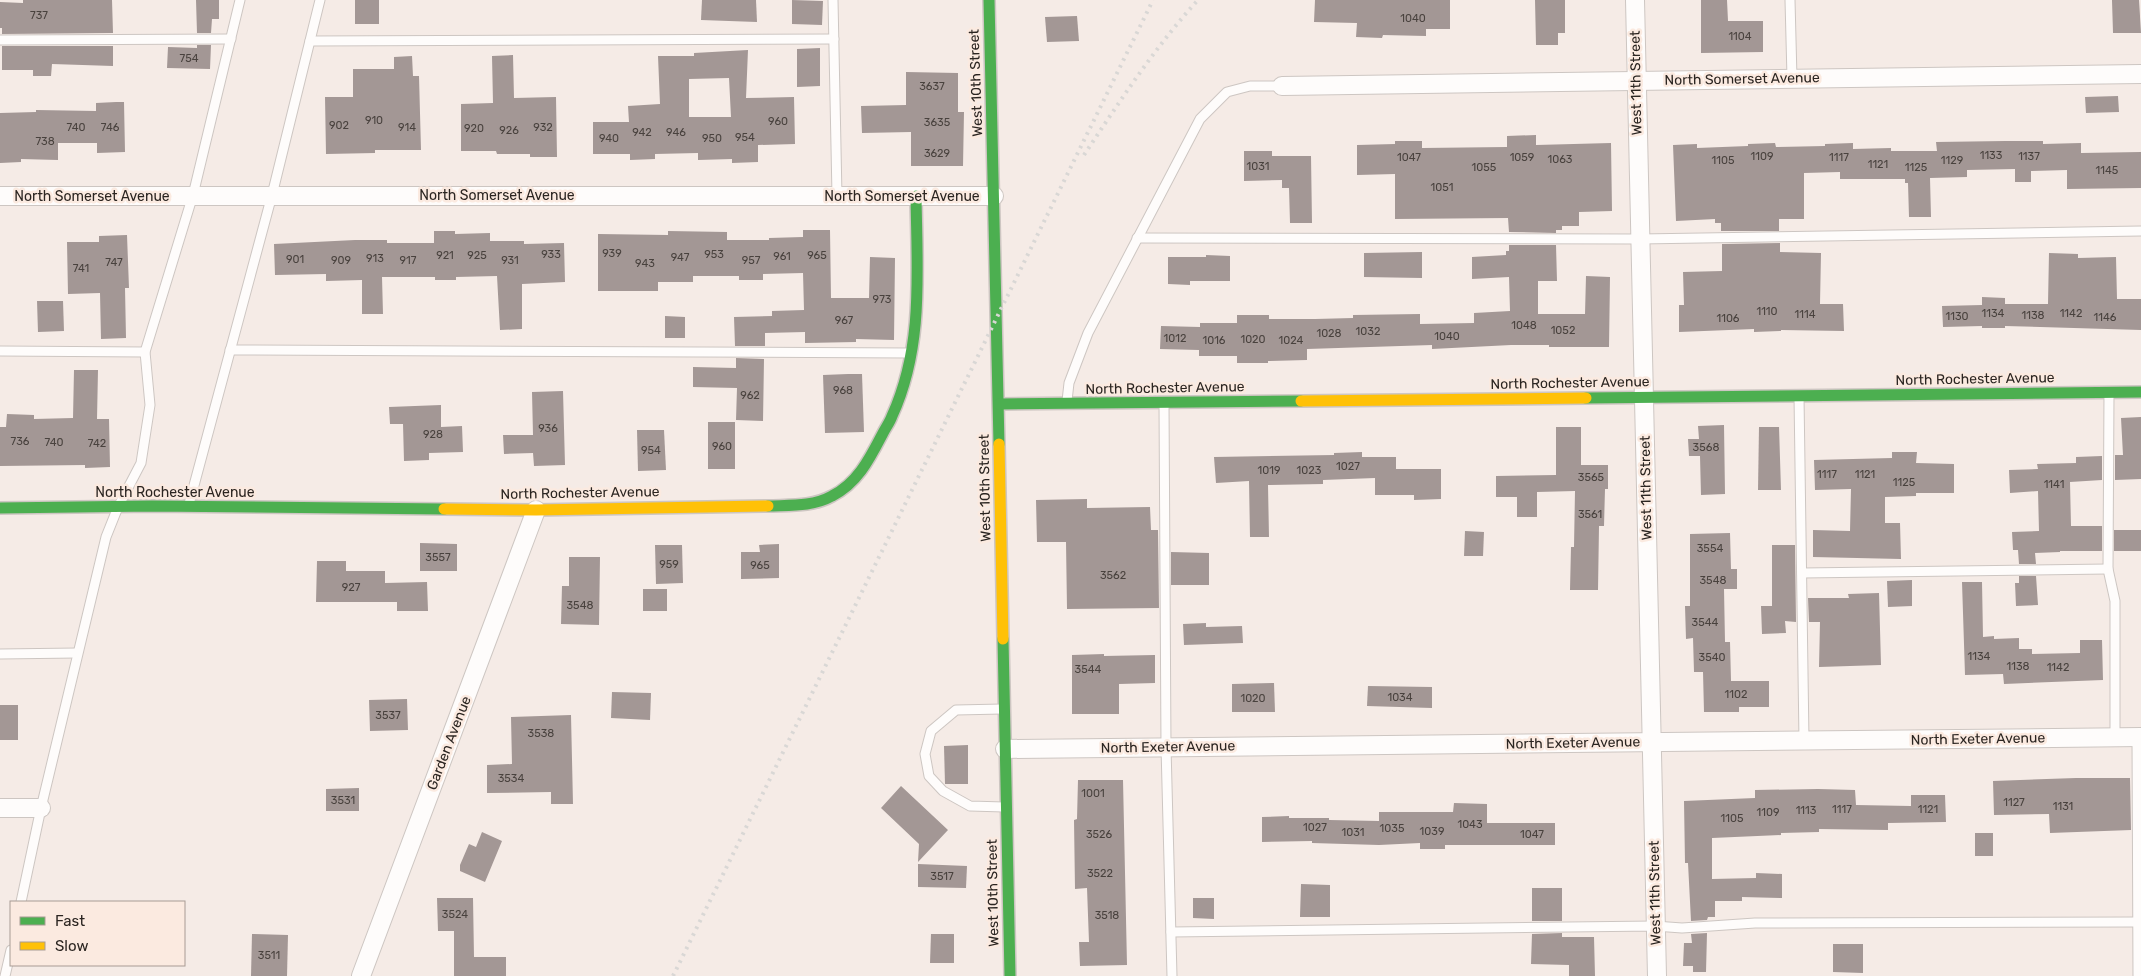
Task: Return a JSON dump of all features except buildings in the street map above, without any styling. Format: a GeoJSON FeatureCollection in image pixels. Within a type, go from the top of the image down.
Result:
{"type":"FeatureCollection","features":[{"type":"Feature","properties":{"kind":"street","name":"West 10th Street"},"geometry":{"type":"LineString","coordinates":[[989,0],[1010,976]]}},
{"type":"Feature","properties":{"kind":"street","name":"West 11th Street"},"geometry":{"type":"LineString","coordinates":[[1635,0],[1657,976]]}},
{"type":"Feature","properties":{"kind":"street","name":"North Somerset Avenue"},"geometry":{"type":"LineString","coordinates":[[1282,86],[2141,74]]}},
{"type":"Feature","properties":{"kind":"street","name":"North Somerset Avenue"},"geometry":{"type":"LineString","coordinates":[[0,196],[994,196]]}},
{"type":"Feature","properties":{"kind":"street","name":"North Rochester Avenue"},"geometry":{"type":"LineString","coordinates":[[0,508],[189,506],[536,510],[804,505],[834,496],[854,482],[879,444],[892,416],[912,353],[917,309],[916,196]]}},
{"type":"Feature","properties":{"kind":"street","name":"North Rochester Avenue"},"geometry":{"type":"LineString","coordinates":[[999,404],[2141,392]]}},
{"type":"Feature","properties":{"kind":"street","name":"Garden Avenue"},"geometry":{"type":"LineString","coordinates":[[361,976],[536,510]]}},
{"type":"Feature","properties":{"kind":"street","name":"North Exeter Avenue"},"geometry":{"type":"LineString","coordinates":[[1005,749],[2139,737]]}},
{"type":"Feature","properties":{"kind":"street"},"geometry":{"type":"LineString","coordinates":[[0,808],[40,808]]}},
{"type":"Feature","properties":{"kind":"lane"},"geometry":{"type":"LineString","coordinates":[[21,901],[40,808],[106,537],[118,506],[141,462],[150,406],[146,352],[193,195],[240,0]]}},
{"type":"Feature","properties":{"kind":"lane"},"geometry":{"type":"LineString","coordinates":[[189,506],[272,195],[320,0]]}},
{"type":"Feature","properties":{"kind":"lane"},"geometry":{"type":"LineString","coordinates":[[833,0],[837,196]]}},
{"type":"Feature","properties":{"kind":"lane"},"geometry":{"type":"LineString","coordinates":[[1790,0],[1792,78]]}},
{"type":"Feature","properties":{"kind":"lane"},"geometry":{"type":"LineString","coordinates":[[0,40],[231,39]]}},
{"type":"Feature","properties":{"kind":"lane"},"geometry":{"type":"LineString","coordinates":[[310,41],[834,40]]}},
{"type":"Feature","properties":{"kind":"lane"},"geometry":{"type":"LineString","coordinates":[[1066,404],[1069,384],[1088,333],[1200,119],[1227,92],[1250,86],[1282,86]]}},
{"type":"Feature","properties":{"kind":"lane"},"geometry":{"type":"LineString","coordinates":[[1137,238],[1640,239],[2141,231]]}},
{"type":"Feature","properties":{"kind":"lane"},"geometry":{"type":"LineString","coordinates":[[230,350],[912,353]]}},
{"type":"Feature","properties":{"kind":"lane"},"geometry":{"type":"LineString","coordinates":[[0,351],[146,352]]}},
{"type":"Feature","properties":{"kind":"lane"},"geometry":{"type":"LineString","coordinates":[[2109,393],[2108,569],[2115,601],[2115,738]]}},
{"type":"Feature","properties":{"kind":"lane"},"geometry":{"type":"LineString","coordinates":[[1799,396],[1804,741]]}},
{"type":"Feature","properties":{"kind":"lane"},"geometry":{"type":"LineString","coordinates":[[1164,403],[1166,747],[1172,976]]}},
{"type":"Feature","properties":{"kind":"lane"},"geometry":{"type":"LineString","coordinates":[[1802,572],[2108,569]]}},
{"type":"Feature","properties":{"kind":"lane"},"geometry":{"type":"LineString","coordinates":[[0,654],[78,653]]}},
{"type":"Feature","properties":{"kind":"lane"},"geometry":{"type":"LineString","coordinates":[[1004,709],[956,710],[931,731],[925,754],[929,776],[943,791],[970,806],[1006,807]]}},
{"type":"Feature","properties":{"kind":"lane"},"geometry":{"type":"LineString","coordinates":[[2138,976],[2139,737]]}},
{"type":"Feature","properties":{"kind":"lane"},"geometry":{"type":"LineString","coordinates":[[1171,932],[1655,926],[1682,928],[1755,923],[2137,922]]}},
{"type":"Feature","properties":{"kind":"lane"},"geometry":{"type":"LineString","coordinates":[[5,976],[4,963],[10,952]]}},
{"type":"Feature","properties":{"kind":"railway"},"geometry":{"type":"LineString","coordinates":[[673,976],[1153,0]]}},
{"type":"Feature","properties":{"kind":"railway"},"geometry":{"type":"LineString","coordinates":[[1084,155],[1153,55],[1198,0]]}},
{"type":"Feature","properties":{"kind":"traffic: fast"},"geometry":{"type":"LineString","coordinates":[[989,0],[999,444]]}},
{"type":"Feature","properties":{"kind":"traffic: fast"},"geometry":{"type":"LineString","coordinates":[[768,506],[809,504],[824,500],[841,491],[862,469],[890,420],[902,390],[914,335],[917,280],[916,196]]}},
{"type":"Feature","properties":{"kind":"traffic: fast"},"geometry":{"type":"LineString","coordinates":[[1586,398],[2141,392]]}},
{"type":"Feature","properties":{"kind":"traffic: fast"},"geometry":{"type":"LineString","coordinates":[[999,404],[1301,401]]}},
{"type":"Feature","properties":{"kind":"traffic: fast"},"geometry":{"type":"LineString","coordinates":[[0,508],[152,506],[444,509]]}},
{"type":"Feature","properties":{"kind":"traffic: fast"},"geometry":{"type":"LineString","coordinates":[[1003,639],[1010,976]]}},
{"type":"Feature","properties":{"kind":"traffic: slow"},"geometry":{"type":"LineString","coordinates":[[1301,401],[1586,398]]}},
{"type":"Feature","properties":{"kind":"traffic: slow"},"geometry":{"type":"LineString","coordinates":[[999,444],[1003,639]]}},
{"type":"Feature","properties":{"kind":"traffic: slow"},"geometry":{"type":"LineString","coordinates":[[444,509],[536,510],[768,506]]}}]}
